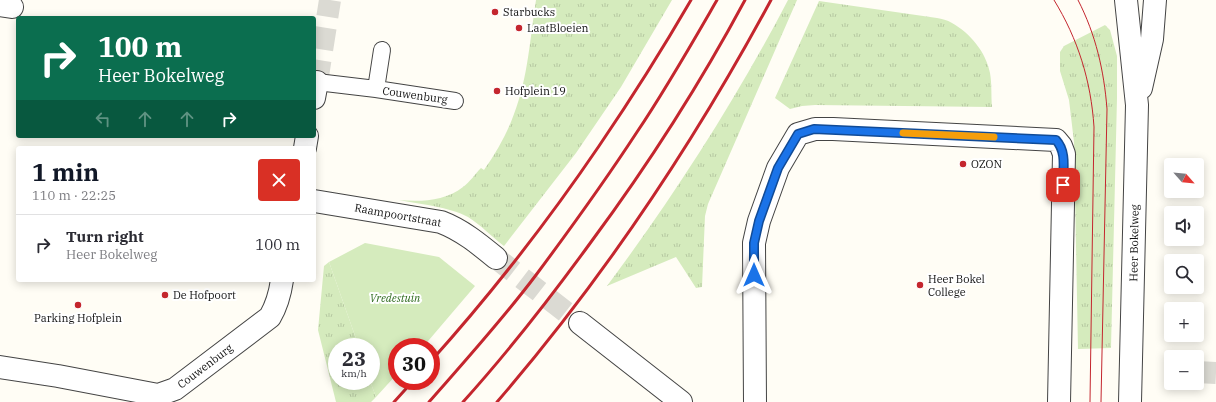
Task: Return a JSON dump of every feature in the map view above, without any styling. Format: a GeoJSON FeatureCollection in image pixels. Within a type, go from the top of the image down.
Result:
{"type":"FeatureCollection","features":[{"type":"Feature","properties":{"kind":"street","name":"Heer Bokelweg"},"geometry":{"type":"LineString","coordinates":[[1126,0],[1137,105],[1130,391],[1134,402]]}},
{"type":"Feature","properties":{"kind":"street","name":"Heer Bokelweg"},"geometry":{"type":"LineString","coordinates":[[1137,105],[1152,39],[1155,0]]}},
{"type":"Feature","properties":{"kind":"street"},"geometry":{"type":"LineString","coordinates":[[754,402],[754,243],[759,221],[778,168],[798,134],[814,129],[1056,140],[1061,146],[1064,154],[1059,402]]}},
{"type":"Feature","properties":{"kind":"street","name":"Raampoortstraat"},"geometry":{"type":"LineString","coordinates":[[316,201],[441,222],[450,225],[468,235],[496,258]]}},
{"type":"Feature","properties":{"kind":"street","name":"Couwenburg"},"geometry":{"type":"LineString","coordinates":[[0,367],[58,376],[158,395],[175,389],[270,317],[275,308],[282,282]]}},
{"type":"Feature","properties":{"kind":"street"},"geometry":{"type":"LineString","coordinates":[[580,323],[681,402]]}},
{"type":"Feature","properties":{"kind":"lane","name":"Couwenburg"},"geometry":{"type":"LineString","coordinates":[[376,89],[382,50]]}},
{"type":"Feature","properties":{"kind":"lane","name":"Couwenburg"},"geometry":{"type":"LineString","coordinates":[[316,90],[376,89],[455,101]]}},
{"type":"Feature","properties":{"kind":"green space"},"geometry":{"type":"Polygon","coordinates":[[[536,0],[672,0],[621,87],[576,153],[504,246],[468,217],[444,208],[399,200],[416,201],[441,198],[456,192],[466,185],[481,168],[484,170],[505,136],[519,100],[526,72],[536,0]]]}},
{"type":"Feature","properties":{"kind":"green space"},"geometry":{"type":"Polygon","coordinates":[[[788,0],[797,0],[708,204],[705,216],[702,287],[696,288],[676,257],[607,286],[680,182],[726,111],[788,0]]]}},
{"type":"Feature","properties":{"kind":"green space"},"geometry":{"type":"Polygon","coordinates":[[[819,1],[937,18],[946,20],[959,27],[976,44],[988,65],[991,77],[992,107],[815,105],[790,109],[775,98],[819,1]]]}},
{"type":"Feature","properties":{"kind":"green space"},"geometry":{"type":"Polygon","coordinates":[[[1105,25],[1110,30],[1117,56],[1111,348],[1078,349],[1074,142],[1069,100],[1060,71],[1060,52],[1064,46],[1105,25]]]}},
{"type":"Feature","properties":{"kind":"green space","name":"Vredestuin"},"geometry":{"type":"Polygon","coordinates":[[[365,243],[439,257],[475,286],[431,338],[388,338],[388,384],[376,397],[373,390],[380,390],[380,338],[356,338],[329,262],[365,243]]]}},
{"type":"Feature","properties":{"kind":"green space"},"geometry":{"type":"Polygon","coordinates":[[[329,262],[356,338],[328,338],[328,370],[318,330],[324,266],[329,262]]]}},
{"type":"Feature","properties":{"kind":"green space"},"geometry":{"type":"Polygon","coordinates":[[[333,390],[373,390],[376,397],[371,402],[336,402],[333,390]]]}},
{"type":"Feature","properties":{"kind":"tunnel"},"geometry":{"type":"LineString","coordinates":[[317,82],[330,0]]}},
{"type":"Feature","properties":{"kind":"tunnel"},"geometry":{"type":"LineString","coordinates":[[496,258],[580,323]]}},
{"type":"Feature","properties":{"kind":"tunnel"},"geometry":{"type":"LineString","coordinates":[[1204,372],[1216,373]]}},
{"type":"Feature","properties":{"kind":"tram line"},"geometry":{"type":"LineString","coordinates":[[1054,0],[1070,30],[1082,61],[1090,93],[1094,127],[1090,402]]}},
{"type":"Feature","properties":{"kind":"tram line"},"geometry":{"type":"LineString","coordinates":[[1078,0],[1090,26],[1098,53],[1104,81],[1107,109],[1101,402]]}},
{"type":"Feature","properties":{"kind":"railway"},"geometry":{"type":"LineString","coordinates":[[440,351],[498,283],[560,202],[623,110],[658,56],[691,0]]}},
{"type":"Feature","properties":{"kind":"railway"},"geometry":{"type":"LineString","coordinates":[[429,402],[510,308],[575,222],[648,116],[717,0]]}},
{"type":"Feature","properties":{"kind":"railway"},"geometry":{"type":"LineString","coordinates":[[463,402],[497,363],[545,303],[633,184],[692,93],[745,0]]}},
{"type":"Feature","properties":{"kind":"railway"},"geometry":{"type":"LineString","coordinates":[[497,402],[574,307],[645,208],[711,106],[771,0]]}},
{"type":"Feature","properties":{"kind":"railway"},"geometry":{"type":"LineString","coordinates":[[394,402],[405,390]]}},
{"type":"Feature","properties":{"kind":"slow traffic"},"geometry":{"type":"LineString","coordinates":[[903,133],[994,137]]}},
{"type":"Feature","properties":{"kind":"place","name":"Starbucks"},"geometry":{"type":"Point","coordinates":[495,12]}},
{"type":"Feature","properties":{"kind":"place","name":"LaatBloeien"},"geometry":{"type":"Point","coordinates":[519,28]}},
{"type":"Feature","properties":{"kind":"place","name":"Hofplein 19"},"geometry":{"type":"Point","coordinates":[497,91]}},
{"type":"Feature","properties":{"kind":"place","name":"OZON"},"geometry":{"type":"Point","coordinates":[963,164]}},
{"type":"Feature","properties":{"kind":"place","name":"Heer Bokel College"},"geometry":{"type":"Point","coordinates":[920,285]}},
{"type":"Feature","properties":{"kind":"place","name":"De Hofpoort"},"geometry":{"type":"Point","coordinates":[165,295]}},
{"type":"Feature","properties":{"kind":"place","name":"Parking Hofplein"},"geometry":{"type":"Point","coordinates":[78,305]}},
{"type":"Feature","properties":{"kind":"route"},"geometry":{"type":"LineString","coordinates":[[754,275],[754,243],[759,221],[778,168],[798,134],[814,129],[1056,140],[1061,146],[1064,154],[1063,185]]}}]}
